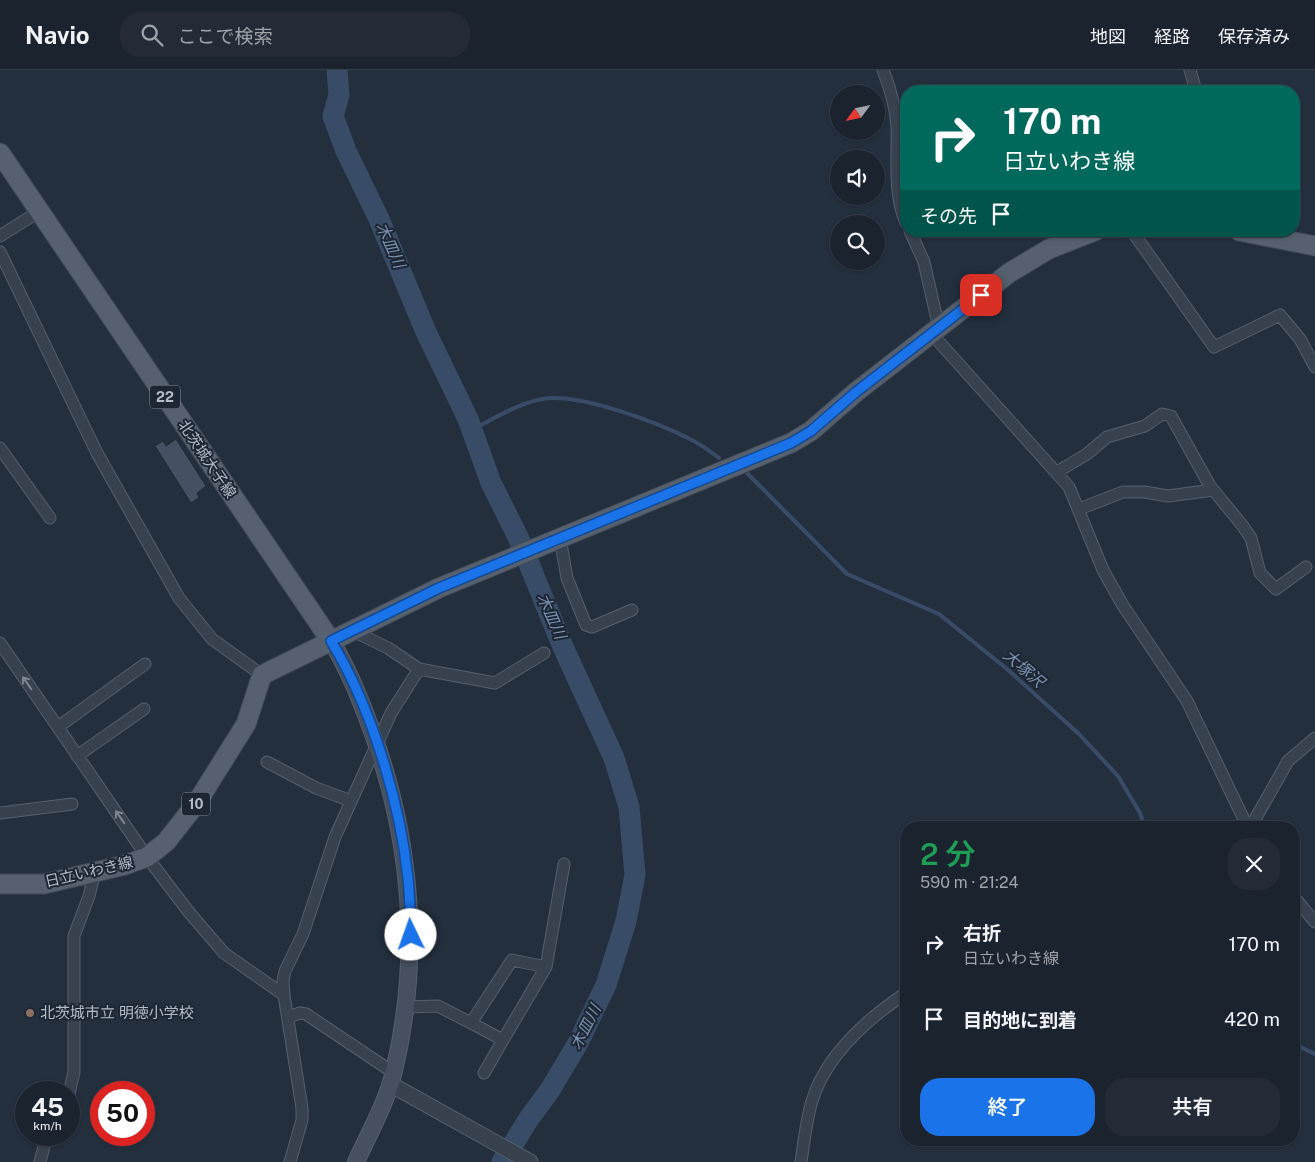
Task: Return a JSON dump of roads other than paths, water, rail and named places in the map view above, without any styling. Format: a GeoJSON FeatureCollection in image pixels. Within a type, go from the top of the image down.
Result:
{"type":"FeatureCollection","features":[{"type":"Feature","properties":{"kind":"main road","name":"北茨城大子線"},"geometry":{"type":"LineString","coordinates":[[0,153],[331,641]]}},
{"type":"Feature","properties":{"kind":"main road"},"geometry":{"type":"LineString","coordinates":[[262,675],[439,588],[791,443],[811,431],[856,392],[1015,269],[1049,249],[1075,237]]}},
{"type":"Feature","properties":{"kind":"main road"},"geometry":{"type":"LineString","coordinates":[[1269,237],[1315,246]]}},
{"type":"Feature","properties":{"kind":"main road"},"geometry":{"type":"LineString","coordinates":[[331,641],[358,691],[377,744],[399,826],[408,879],[411,935],[405,1008],[392,1078],[356,1162]]}},
{"type":"Feature","properties":{"kind":"main road","name":"日立いわき線"},"geometry":{"type":"LineString","coordinates":[[0,884],[44,884],[138,862],[166,842],[177,829],[246,724],[262,675]]}},
{"type":"Feature","properties":{"kind":"street"},"geometry":{"type":"LineString","coordinates":[[883,70],[890,88],[897,124],[898,194],[900,201]]}},
{"type":"Feature","properties":{"kind":"street"},"geometry":{"type":"LineString","coordinates":[[1190,70],[1194,85]]}},
{"type":"Feature","properties":{"kind":"street"},"geometry":{"type":"LineString","coordinates":[[0,236],[40,211]]}},
{"type":"Feature","properties":{"kind":"street"},"geometry":{"type":"LineString","coordinates":[[913,237],[924,262],[935,330],[1069,487],[1103,570],[1122,604],[1187,701],[1246,821]]}},
{"type":"Feature","properties":{"kind":"street"},"geometry":{"type":"LineString","coordinates":[[1136,237],[1214,346],[1280,315],[1300,339],[1315,367]]}},
{"type":"Feature","properties":{"kind":"street"},"geometry":{"type":"LineString","coordinates":[[0,252],[97,453],[179,598],[212,639],[262,675]]}},
{"type":"Feature","properties":{"kind":"street"},"geometry":{"type":"LineString","coordinates":[[1057,472],[1087,454],[1107,437],[1146,426],[1162,414],[1171,416],[1213,490],[1242,525],[1250,538],[1260,573],[1276,589],[1306,568]]}},
{"type":"Feature","properties":{"kind":"street"},"geometry":{"type":"LineString","coordinates":[[0,448],[50,518]]}},
{"type":"Feature","properties":{"kind":"street"},"geometry":{"type":"LineString","coordinates":[[1079,509],[1122,492],[1144,492],[1168,496],[1213,490]]}},
{"type":"Feature","properties":{"kind":"street"},"geometry":{"type":"LineString","coordinates":[[553,541],[586,625],[592,627],[632,610]]}},
{"type":"Feature","properties":{"kind":"street"},"geometry":{"type":"LineString","coordinates":[[351,630],[388,648],[419,669],[495,683],[544,653]]}},
{"type":"Feature","properties":{"kind":"street"},"geometry":{"type":"LineString","coordinates":[[0,643],[147,857],[188,911],[224,953],[284,995]]}},
{"type":"Feature","properties":{"kind":"street"},"geometry":{"type":"LineString","coordinates":[[58,727],[145,664]]}},
{"type":"Feature","properties":{"kind":"street"},"geometry":{"type":"LineString","coordinates":[[290,1162],[302,1120],[282,981],[303,934],[335,838],[351,801],[391,713],[419,669]]}},
{"type":"Feature","properties":{"kind":"street"},"geometry":{"type":"LineString","coordinates":[[78,756],[144,709]]}},
{"type":"Feature","properties":{"kind":"street"},"geometry":{"type":"LineString","coordinates":[[1253,821],[1288,761],[1315,738]]}},
{"type":"Feature","properties":{"kind":"street"},"geometry":{"type":"LineString","coordinates":[[267,762],[316,788],[351,801]]}},
{"type":"Feature","properties":{"kind":"street"},"geometry":{"type":"LineString","coordinates":[[0,813],[72,804]]}},
{"type":"Feature","properties":{"kind":"street"},"geometry":{"type":"LineString","coordinates":[[484,1072],[546,967],[564,864]]}},
{"type":"Feature","properties":{"kind":"street"},"geometry":{"type":"LineString","coordinates":[[72,1081],[74,1072],[74,936],[89,896],[95,871]]}},
{"type":"Feature","properties":{"kind":"street"},"geometry":{"type":"LineString","coordinates":[[1300,904],[1315,922]]}},
{"type":"Feature","properties":{"kind":"street"},"geometry":{"type":"LineString","coordinates":[[472,1023],[512,960],[546,967]]}},
{"type":"Feature","properties":{"kind":"street"},"geometry":{"type":"LineString","coordinates":[[801,1162],[805,1129],[812,1100],[831,1064],[846,1043],[880,1010],[900,998]]}},
{"type":"Feature","properties":{"kind":"street"},"geometry":{"type":"LineString","coordinates":[[405,1008],[438,1006],[503,1040]]}},
{"type":"Feature","properties":{"kind":"street"},"geometry":{"type":"LineString","coordinates":[[288,1017],[300,1013],[306,1014],[392,1078],[530,1162]]}},
{"type":"Feature","properties":{"kind":"street"},"geometry":{"type":"LineString","coordinates":[[40,1162],[44,1146]]}},
{"type":"Feature","properties":{"kind":"waterway","name":"木皿川"},"geometry":{"type":"LineString","coordinates":[[337,70],[339,95],[333,116],[346,151],[379,219],[426,332],[468,419],[491,483],[518,537],[563,647],[614,758],[629,807],[635,875],[626,921],[606,985],[578,1043],[550,1090],[528,1120],[502,1162]]}},
{"type":"Feature","properties":{"kind":"waterway"},"geometry":{"type":"LineString","coordinates":[[472,430],[509,410],[530,402],[540,399],[565,398],[621,411],[659,425],[694,441],[719,458]]}},
{"type":"Feature","properties":{"kind":"waterway","name":"大塚沢"},"geometry":{"type":"LineString","coordinates":[[748,474],[847,574],[939,614],[1007,669],[1079,734],[1118,776],[1140,813],[1143,821]]}},
{"type":"Feature","properties":{"kind":"waterway","name":"大塚沢"},"geometry":{"type":"LineString","coordinates":[[1300,1047],[1315,1054]]}},
{"type":"Feature","properties":{"kind":"place","name":"北茨城市立 明徳小学校"},"geometry":{"type":"Point","coordinates":[30,1013]}}]}
